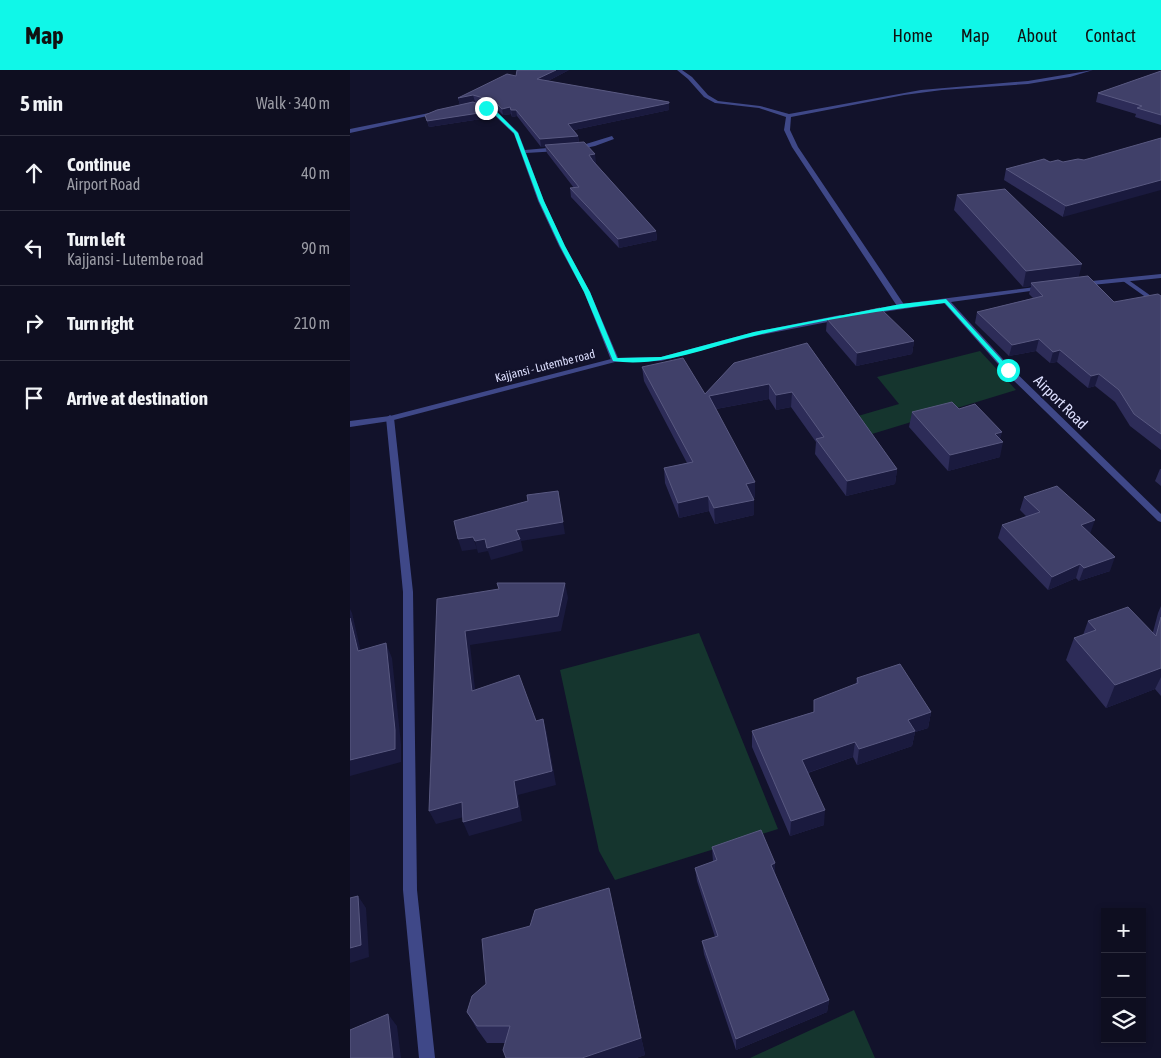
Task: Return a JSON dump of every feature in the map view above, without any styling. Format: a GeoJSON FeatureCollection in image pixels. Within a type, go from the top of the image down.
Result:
{"type":"FeatureCollection","features":[{"type":"Feature","properties":{"kind":"street"},"geometry":{"type":"LineString","coordinates":[[679,70],[690,78],[706,96],[717,102],[760,107],[789,116],[920,91],[1070,77],[1091,70]]}},
{"type":"Feature","properties":{"kind":"street"},"geometry":{"type":"LineString","coordinates":[[474,105],[490,110],[503,119],[516,133],[542,201],[562,246],[587,292],[615,360]]}},
{"type":"Feature","properties":{"kind":"street"},"geometry":{"type":"LineString","coordinates":[[350,131],[444,111]]}},
{"type":"Feature","properties":{"kind":"street"},"geometry":{"type":"LineString","coordinates":[[789,116],[787,130],[795,147],[901,306]]}},
{"type":"Feature","properties":{"kind":"street"},"geometry":{"type":"LineString","coordinates":[[523,152],[584,147],[612,138]]}},
{"type":"Feature","properties":{"kind":"street"},"geometry":{"type":"LineString","coordinates":[[1076,284],[1161,276]]}},
{"type":"Feature","properties":{"kind":"street"},"geometry":{"type":"LineString","coordinates":[[1125,280],[1161,306]]}},
{"type":"Feature","properties":{"kind":"street"},"geometry":{"type":"LineString","coordinates":[[864,313],[901,306],[1047,288]]}},
{"type":"Feature","properties":{"kind":"street","name":"Airport Road"},"geometry":{"type":"LineString","coordinates":[[946,301],[1008,370],[1161,519]]}},
{"type":"Feature","properties":{"kind":"street","name":"Kajjansi - Lutembe road"},"geometry":{"type":"LineString","coordinates":[[350,424],[390,418],[615,360],[661,359],[754,334],[845,316]]}},
{"type":"Feature","properties":{"kind":"street"},"geometry":{"type":"LineString","coordinates":[[390,418],[408,592],[410,890],[427,1058]]}},
{"type":"Feature","properties":{"kind":"green space"},"geometry":{"type":"Polygon","coordinates":[[[980,351],[1016,390],[872,434],[858,416],[899,404],[877,377],[980,351]]]}},
{"type":"Feature","properties":{"kind":"green space"},"geometry":{"type":"Polygon","coordinates":[[[699,633],[778,829],[615,880],[599,851],[560,670],[699,633]]]}},
{"type":"Feature","properties":{"kind":"green space"},"geometry":{"type":"Polygon","coordinates":[[[854,1010],[875,1058],[750,1058],[854,1010]]]}},
{"type":"Feature","properties":{"kind":"building"},"geometry":{"type":"Polygon","coordinates":[[[517,70],[556,70],[537,79],[669,103],[568,124],[578,136],[540,139],[516,110],[511,110],[510,107],[502,109],[494,101],[473,95],[458,98],[507,74],[516,76],[517,70]]]}},
{"type":"Feature","properties":{"kind":"building"},"geometry":{"type":"Polygon","coordinates":[[[1161,71],[1161,115],[1137,108],[1142,106],[1098,93],[1161,71]]]}},
{"type":"Feature","properties":{"kind":"building"},"geometry":{"type":"Polygon","coordinates":[[[473,102],[492,111],[427,121],[425,115],[437,110],[473,102]]]}},
{"type":"Feature","properties":{"kind":"building"},"geometry":{"type":"Polygon","coordinates":[[[1161,138],[1161,180],[1066,206],[1006,169],[1044,159],[1050,162],[1058,160],[1063,162],[1078,159],[1084,160],[1161,138]]]}},
{"type":"Feature","properties":{"kind":"building"},"geometry":{"type":"Polygon","coordinates":[[[584,142],[595,154],[589,155],[593,161],[656,231],[618,239],[570,188],[579,187],[545,145],[584,142]]]}},
{"type":"Feature","properties":{"kind":"building"},"geometry":{"type":"Polygon","coordinates":[[[1005,189],[1082,264],[1026,271],[957,195],[1005,189]]]}},
{"type":"Feature","properties":{"kind":"building"},"geometry":{"type":"Polygon","coordinates":[[[1088,276],[1114,302],[1158,294],[1161,296],[1161,434],[1134,414],[1119,390],[1099,374],[1091,376],[1060,350],[1053,352],[1039,339],[1012,345],[977,312],[1043,296],[1031,283],[1088,276]]]}},
{"type":"Feature","properties":{"kind":"building"},"geometry":{"type":"Polygon","coordinates":[[[880,308],[914,341],[857,353],[827,319],[880,308]]]}},
{"type":"Feature","properties":{"kind":"building"},"geometry":{"type":"Polygon","coordinates":[[[807,343],[897,469],[847,481],[816,439],[824,437],[792,392],[776,395],[769,384],[709,396],[755,482],[746,484],[754,500],[714,508],[708,496],[678,503],[664,468],[693,462],[642,367],[683,358],[705,394],[734,363],[807,343]]]}},
{"type":"Feature","properties":{"kind":"building"},"geometry":{"type":"Polygon","coordinates":[[[952,402],[959,409],[975,404],[1002,432],[995,434],[1003,442],[950,455],[912,412],[952,402]]]}},
{"type":"Feature","properties":{"kind":"building"},"geometry":{"type":"Polygon","coordinates":[[[1057,486],[1095,520],[1081,525],[1115,557],[1084,568],[1080,564],[1052,577],[1002,525],[1040,512],[1024,497],[1057,486]]]}},
{"type":"Feature","properties":{"kind":"building"},"geometry":{"type":"Polygon","coordinates":[[[558,491],[563,522],[516,530],[520,539],[487,548],[485,539],[475,541],[473,537],[458,539],[454,521],[528,501],[527,495],[558,491]]]}},
{"type":"Feature","properties":{"kind":"building"},"geometry":{"type":"Polygon","coordinates":[[[497,583],[565,583],[558,616],[465,631],[472,691],[519,675],[536,721],[543,719],[552,771],[514,781],[518,807],[463,822],[462,802],[429,811],[437,599],[499,589],[497,583]]]}},
{"type":"Feature","properties":{"kind":"building"},"geometry":{"type":"Polygon","coordinates":[[[1128,607],[1156,636],[1161,617],[1161,668],[1115,685],[1074,638],[1096,630],[1088,621],[1128,607]]]}},
{"type":"Feature","properties":{"kind":"building"},"geometry":{"type":"Polygon","coordinates":[[[350,618],[358,651],[386,643],[395,730],[395,749],[350,760],[350,618]]]}},
{"type":"Feature","properties":{"kind":"building"},"geometry":{"type":"Polygon","coordinates":[[[900,664],[931,712],[908,720],[915,731],[859,749],[855,742],[802,760],[825,810],[791,821],[752,731],[814,712],[814,700],[858,683],[857,678],[900,664]]]}},
{"type":"Feature","properties":{"kind":"building"},"geometry":{"type":"Polygon","coordinates":[[[761,830],[775,863],[771,865],[829,1000],[736,1039],[702,941],[718,936],[695,868],[717,860],[712,847],[761,830]]]}},
{"type":"Feature","properties":{"kind":"building"},"geometry":{"type":"Polygon","coordinates":[[[609,888],[641,1038],[582,1058],[506,1058],[503,1050],[510,1026],[477,1026],[467,1012],[472,996],[486,984],[482,939],[530,926],[535,910],[609,888]]]}},
{"type":"Feature","properties":{"kind":"building"},"geometry":{"type":"Polygon","coordinates":[[[358,896],[361,945],[350,948],[350,898],[358,896]]]}},
{"type":"Feature","properties":{"kind":"building"},"geometry":{"type":"Polygon","coordinates":[[[388,1014],[393,1058],[350,1058],[350,1030],[388,1014]]]}},
{"type":"Feature","properties":{"kind":"route"},"geometry":{"type":"LineString","coordinates":[[486,108],[503,119],[516,133],[542,201],[562,246],[587,292],[615,360],[661,359],[754,334],[901,306],[946,301],[1008,370]]}}]}
